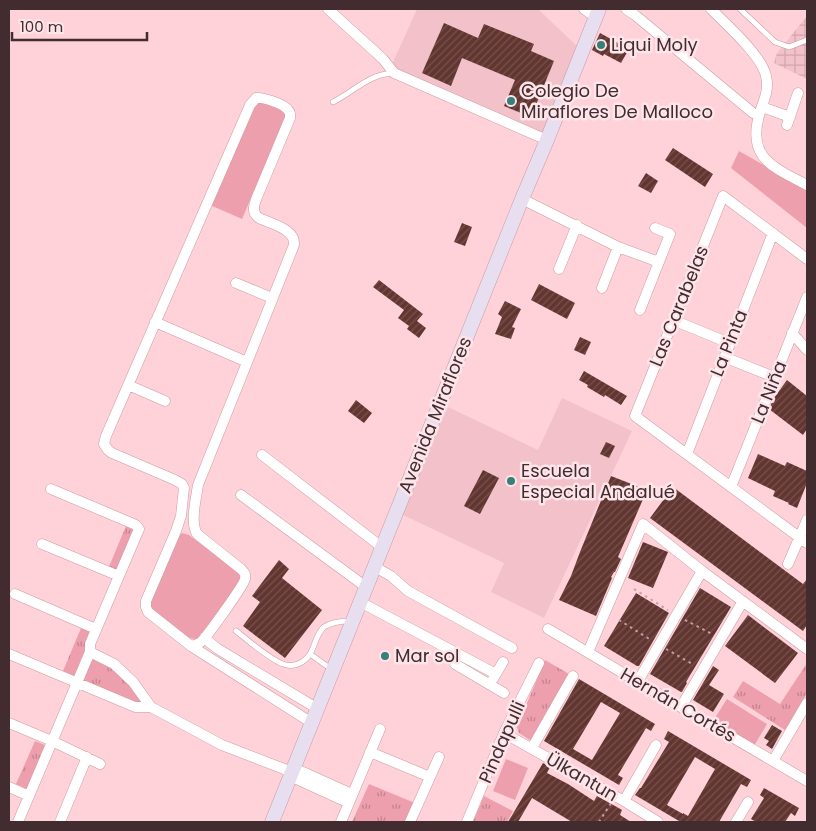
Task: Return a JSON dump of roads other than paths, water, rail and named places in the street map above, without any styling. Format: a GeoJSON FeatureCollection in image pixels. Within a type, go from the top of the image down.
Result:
{"type":"FeatureCollection","features":[{"type":"Feature","properties":{"kind":"main road","name":"Avenida Miraflores"},"geometry":{"type":"LineString","coordinates":[[272,822],[598,13]]}},
{"type":"Feature","properties":{"kind":"street"},"geometry":{"type":"LineString","coordinates":[[328,9],[383,59],[394,73],[547,140]]}},
{"type":"Feature","properties":{"kind":"street"},"geometry":{"type":"LineString","coordinates":[[584,9],[591,14],[598,13]]}},
{"type":"Feature","properties":{"kind":"street"},"geometry":{"type":"LineString","coordinates":[[626,9],[753,113]]}},
{"type":"Feature","properties":{"kind":"street"},"geometry":{"type":"LineString","coordinates":[[711,9],[761,63],[764,69],[767,82],[766,96],[756,130],[757,143],[762,156],[775,168],[807,185]]}},
{"type":"Feature","properties":{"kind":"street"},"geometry":{"type":"LineString","coordinates":[[762,107],[789,121],[798,93]]}},
{"type":"Feature","properties":{"kind":"street"},"geometry":{"type":"LineString","coordinates":[[196,534],[193,525],[198,485],[293,250],[295,240],[288,231],[258,217],[254,213],[257,197],[288,126],[290,116],[285,107],[266,98],[259,97],[253,100],[250,105],[104,442],[105,446],[112,453],[182,484],[184,488],[183,507],[176,531],[146,601],[148,612],[191,646],[312,723]]}},
{"type":"Feature","properties":{"kind":"street","name":"Las Carabelas"},"geometry":{"type":"LineString","coordinates":[[686,454],[635,416],[724,196],[773,233]]}},
{"type":"Feature","properties":{"kind":"street"},"geometry":{"type":"LineString","coordinates":[[522,199],[618,247],[659,262]]}},
{"type":"Feature","properties":{"kind":"street"},"geometry":{"type":"LineString","coordinates":[[559,269],[577,226]]}},
{"type":"Feature","properties":{"kind":"street"},"geometry":{"type":"LineString","coordinates":[[640,310],[670,234],[656,228]]}},
{"type":"Feature","properties":{"kind":"street"},"geometry":{"type":"LineString","coordinates":[[773,233],[807,259]]}},
{"type":"Feature","properties":{"kind":"street","name":"La Pinta"},"geometry":{"type":"LineString","coordinates":[[686,454],[773,233]]}},
{"type":"Feature","properties":{"kind":"street"},"geometry":{"type":"LineString","coordinates":[[602,288],[618,247]]}},
{"type":"Feature","properties":{"kind":"street"},"geometry":{"type":"LineString","coordinates":[[236,283],[272,298]]}},
{"type":"Feature","properties":{"kind":"street","name":"La Niña"},"geometry":{"type":"LineString","coordinates":[[732,487],[807,297]]}},
{"type":"Feature","properties":{"kind":"street"},"geometry":{"type":"LineString","coordinates":[[673,320],[730,343]]}},
{"type":"Feature","properties":{"kind":"street"},"geometry":{"type":"LineString","coordinates":[[155,322],[247,362]]}},
{"type":"Feature","properties":{"kind":"street"},"geometry":{"type":"LineString","coordinates":[[792,333],[807,350]]}},
{"type":"Feature","properties":{"kind":"street"},"geometry":{"type":"LineString","coordinates":[[724,358],[774,378]]}},
{"type":"Feature","properties":{"kind":"street"},"geometry":{"type":"LineString","coordinates":[[128,385],[165,400]]}},
{"type":"Feature","properties":{"kind":"street"},"geometry":{"type":"LineString","coordinates":[[686,454],[804,540]]}},
{"type":"Feature","properties":{"kind":"street"},"geometry":{"type":"LineString","coordinates":[[262,455],[383,548]]}},
{"type":"Feature","properties":{"kind":"street"},"geometry":{"type":"LineString","coordinates":[[184,488],[198,485]]}},
{"type":"Feature","properties":{"kind":"street"},"geometry":{"type":"LineString","coordinates":[[18,822],[90,652],[90,644],[96,628],[139,529],[136,524],[51,490]]}},
{"type":"Feature","properties":{"kind":"street"},"geometry":{"type":"LineString","coordinates":[[241,495],[366,587]]}},
{"type":"Feature","properties":{"kind":"street"},"geometry":{"type":"LineString","coordinates":[[788,564],[804,540],[807,520]]}},
{"type":"Feature","properties":{"kind":"street"},"geometry":{"type":"LineString","coordinates":[[588,652],[643,524],[702,571],[807,649]]}},
{"type":"Feature","properties":{"kind":"street"},"geometry":{"type":"LineString","coordinates":[[176,531],[184,530],[196,534],[240,569],[244,573],[245,578],[243,586],[205,637],[200,643],[191,646]]}},
{"type":"Feature","properties":{"kind":"street"},"geometry":{"type":"LineString","coordinates":[[42,544],[119,576]]}},
{"type":"Feature","properties":{"kind":"street"},"geometry":{"type":"LineString","coordinates":[[375,567],[391,576],[408,591],[512,648]]}},
{"type":"Feature","properties":{"kind":"street"},"geometry":{"type":"LineString","coordinates":[[638,681],[702,571]]}},
{"type":"Feature","properties":{"kind":"street"},"geometry":{"type":"LineString","coordinates":[[15,594],[96,628]]}},
{"type":"Feature","properties":{"kind":"street"},"geometry":{"type":"LineString","coordinates":[[681,706],[743,601]]}},
{"type":"Feature","properties":{"kind":"street"},"geometry":{"type":"LineString","coordinates":[[360,602],[496,674]]}},
{"type":"Feature","properties":{"kind":"street","name":"Hernán Cortés"},"geometry":{"type":"LineString","coordinates":[[548,629],[807,781]]}},
{"type":"Feature","properties":{"kind":"street"},"geometry":{"type":"LineString","coordinates":[[205,637],[208,642],[218,649],[318,709]]}},
{"type":"Feature","properties":{"kind":"street"},"geometry":{"type":"LineString","coordinates":[[90,652],[114,664],[133,682],[152,707],[222,745],[292,772],[351,799]]}},
{"type":"Feature","properties":{"kind":"street"},"geometry":{"type":"LineString","coordinates":[[457,653],[454,660],[455,664],[504,693]]}},
{"type":"Feature","properties":{"kind":"street"},"geometry":{"type":"LineString","coordinates":[[9,654],[135,707],[152,707]]}},
{"type":"Feature","properties":{"kind":"street"},"geometry":{"type":"LineString","coordinates":[[490,685],[503,662]]}},
{"type":"Feature","properties":{"kind":"street","name":"Pindapulli"},"geometry":{"type":"LineString","coordinates":[[467,822],[504,733],[539,663]]}},
{"type":"Feature","properties":{"kind":"street"},"geometry":{"type":"LineString","coordinates":[[532,748],[573,676]]}},
{"type":"Feature","properties":{"kind":"street"},"geometry":{"type":"LineString","coordinates":[[773,761],[807,703]]}},
{"type":"Feature","properties":{"kind":"street"},"geometry":{"type":"LineString","coordinates":[[9,723],[100,764]]}},
{"type":"Feature","properties":{"kind":"street"},"geometry":{"type":"LineString","coordinates":[[341,822],[380,730]]}},
{"type":"Feature","properties":{"kind":"street","name":"Ülkantun"},"geometry":{"type":"LineString","coordinates":[[504,733],[658,822]]}},
{"type":"Feature","properties":{"kind":"street"},"geometry":{"type":"LineString","coordinates":[[619,799],[656,745]]}},
{"type":"Feature","properties":{"kind":"street"},"geometry":{"type":"LineString","coordinates":[[370,752],[430,777]]}},
{"type":"Feature","properties":{"kind":"street"},"geometry":{"type":"LineString","coordinates":[[60,822],[86,757]]}},
{"type":"Feature","properties":{"kind":"street"},"geometry":{"type":"LineString","coordinates":[[410,822],[438,757]]}},
{"type":"Feature","properties":{"kind":"street"},"geometry":{"type":"LineString","coordinates":[[9,787],[29,796]]}},
{"type":"Feature","properties":{"kind":"street"},"geometry":{"type":"LineString","coordinates":[[736,822],[748,802]]}},
{"type":"Feature","properties":{"kind":"lane"},"geometry":{"type":"LineString","coordinates":[[740,9],[775,42],[789,47],[807,40]]}},
{"type":"Feature","properties":{"kind":"lane"},"geometry":{"type":"LineString","coordinates":[[334,102],[363,82],[384,74],[394,73]]}},
{"type":"Feature","properties":{"kind":"lane"},"geometry":{"type":"LineString","coordinates":[[236,631],[277,662],[286,666],[292,666],[298,665],[310,654],[323,628],[341,621],[353,621]]}},
{"type":"Feature","properties":{"kind":"lane"},"geometry":{"type":"LineString","coordinates":[[310,654],[333,671]]}},
{"type":"Feature","properties":{"kind":"place","name":"Liqui Moly"},"geometry":{"type":"Point","coordinates":[601,45]}},
{"type":"Feature","properties":{"kind":"place","name":"Colegio De Miraflores De Malloco"},"geometry":{"type":"Point","coordinates":[511,101]}},
{"type":"Feature","properties":{"kind":"place","name":"Escuela Especial Andalué"},"geometry":{"type":"Point","coordinates":[511,481]}},
{"type":"Feature","properties":{"kind":"place","name":"Mar sol"},"geometry":{"type":"Point","coordinates":[385,656]}}]}
